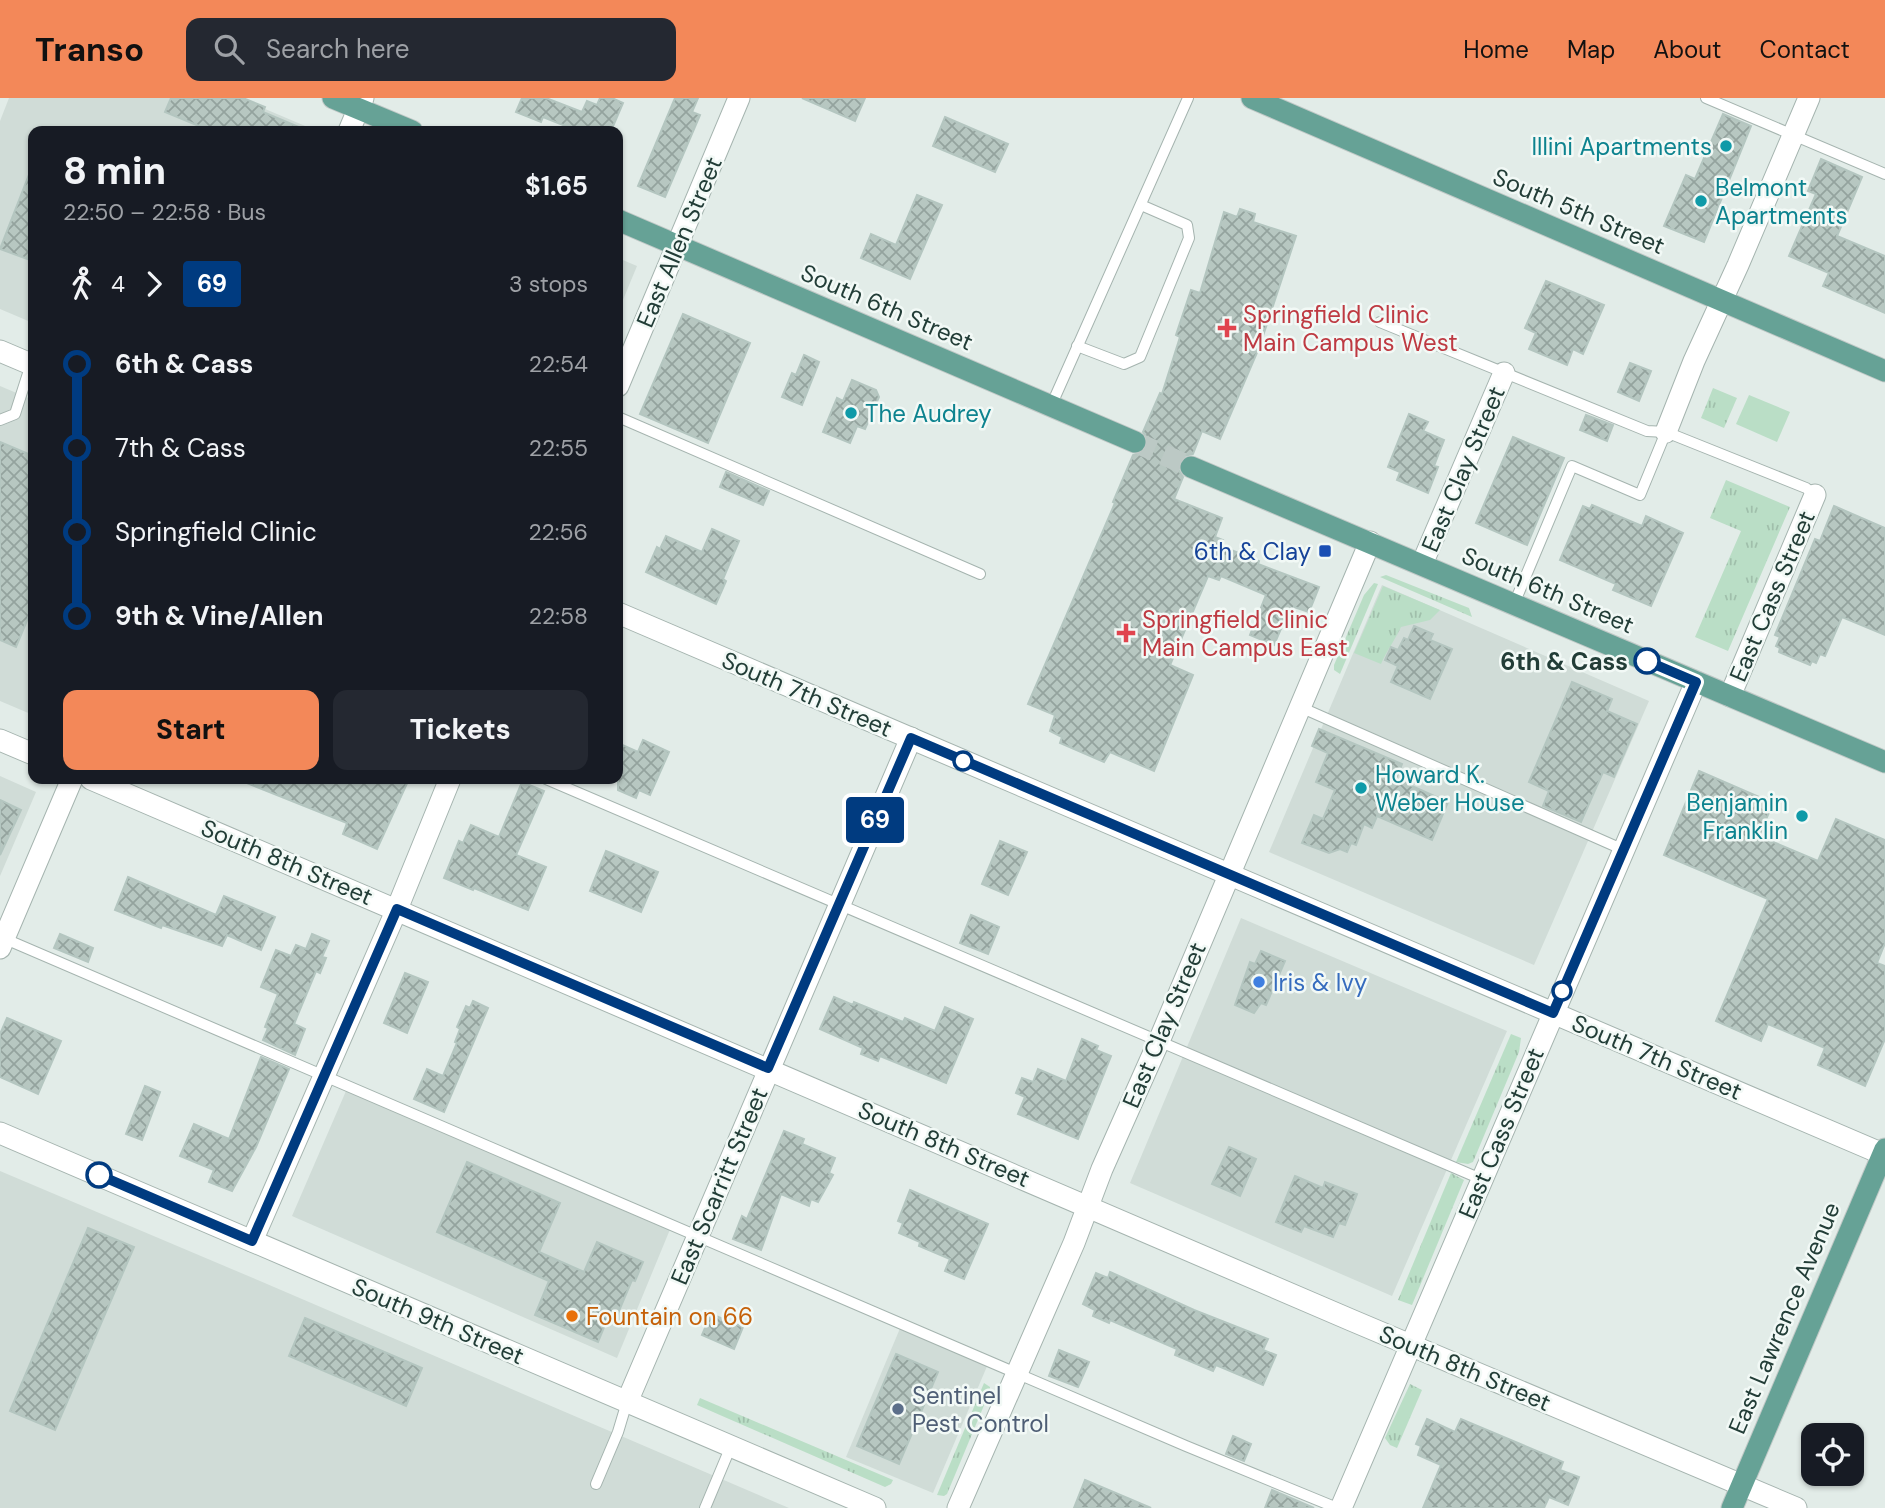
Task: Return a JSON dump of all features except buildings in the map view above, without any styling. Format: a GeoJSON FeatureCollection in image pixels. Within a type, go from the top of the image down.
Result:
{"type":"FeatureCollection","features":[{"type":"Feature","properties":{"kind":"main road"},"geometry":{"type":"LineString","coordinates":[[333,98],[361,103],[403,126]]}},
{"type":"Feature","properties":{"kind":"main road","name":"South 5th Street"},"geometry":{"type":"LineString","coordinates":[[1266,101],[1885,371]]}},
{"type":"Feature","properties":{"kind":"main road","name":"South 6th Street"},"geometry":{"type":"LineString","coordinates":[[623,222],[1135,442]]}},
{"type":"Feature","properties":{"kind":"main road","name":"South 6th Street"},"geometry":{"type":"LineString","coordinates":[[1191,467],[1885,762]]}},
{"type":"Feature","properties":{"kind":"main road","name":"East Lawrence Avenue"},"geometry":{"type":"LineString","coordinates":[[1732,1508],[1884,1153]]}},
{"type":"Feature","properties":{"kind":"street","name":"East Allen Street"},"geometry":{"type":"LineString","coordinates":[[623,374],[739,98]]}},
{"type":"Feature","properties":{"kind":"street"},"geometry":{"type":"LineString","coordinates":[[1666,432],[1808,98]]}},
{"type":"Feature","properties":{"kind":"street"},"geometry":{"type":"LineString","coordinates":[[351,126],[361,103]]}},
{"type":"Feature","properties":{"kind":"street"},"geometry":{"type":"LineString","coordinates":[[0,351],[28,363]]}},
{"type":"Feature","properties":{"kind":"street","name":"East Clay Street"},"geometry":{"type":"LineString","coordinates":[[1422,564],[1504,373]]}},
{"type":"Feature","properties":{"kind":"street","name":"East Cass Street"},"geometry":{"type":"LineString","coordinates":[[1730,696],[1815,495]]}},
{"type":"Feature","properties":{"kind":"street","name":"East Clay Street"},"geometry":{"type":"LineString","coordinates":[[958,1508],[1370,542]]}},
{"type":"Feature","properties":{"kind":"street","name":"South 7th Street"},"geometry":{"type":"LineString","coordinates":[[623,615],[1884,1153]]}},
{"type":"Feature","properties":{"kind":"street","name":"East Cass Street"},"geometry":{"type":"LineString","coordinates":[[1339,1508],[1696,682]]}},
{"type":"Feature","properties":{"kind":"street","name":"East Scarritt Street"},"geometry":{"type":"LineString","coordinates":[[626,1402],[911,738]]}},
{"type":"Feature","properties":{"kind":"street"},"geometry":{"type":"LineString","coordinates":[[0,740],[28,752]]}},
{"type":"Feature","properties":{"kind":"street"},"geometry":{"type":"LineString","coordinates":[[1,941],[70,784]]}},
{"type":"Feature","properties":{"kind":"street","name":"South 8th Street"},"geometry":{"type":"LineString","coordinates":[[103,784],[1797,1508]]}},
{"type":"Feature","properties":{"kind":"street"},"geometry":{"type":"LineString","coordinates":[[252,1241],[397,909],[448,784]]}},
{"type":"Feature","properties":{"kind":"street","name":"South 9th Street"},"geometry":{"type":"LineString","coordinates":[[0,1133],[875,1508]]}},
{"type":"Feature","properties":{"kind":"lane"},"geometry":{"type":"LineString","coordinates":[[1051,406],[1188,98]]}},
{"type":"Feature","properties":{"kind":"lane"},"geometry":{"type":"LineString","coordinates":[[1706,98],[1885,174]]}},
{"type":"Feature","properties":{"kind":"lane"},"geometry":{"type":"LineString","coordinates":[[1077,346],[1124,364],[1140,357],[1189,238],[1187,225],[1141,205]]}},
{"type":"Feature","properties":{"kind":"lane"},"geometry":{"type":"LineString","coordinates":[[1381,322],[1647,431],[1666,432],[1806,488],[1815,495]]}},
{"type":"Feature","properties":{"kind":"lane"},"geometry":{"type":"LineString","coordinates":[[0,420],[15,414],[28,377]]}},
{"type":"Feature","properties":{"kind":"lane"},"geometry":{"type":"LineString","coordinates":[[623,419],[980,574]]}},
{"type":"Feature","properties":{"kind":"lane"},"geometry":{"type":"LineString","coordinates":[[1514,604],[1572,466],[1640,495],[1666,432]]}},
{"type":"Feature","properties":{"kind":"lane"},"geometry":{"type":"LineString","coordinates":[[1300,707],[1624,850]]}},
{"type":"Feature","properties":{"kind":"lane"},"geometry":{"type":"LineString","coordinates":[[558,784],[1481,1180]]}},
{"type":"Feature","properties":{"kind":"lane"},"geometry":{"type":"LineString","coordinates":[[1,941],[324,1075],[1016,1373],[1339,1508]]}},
{"type":"Feature","properties":{"kind":"lane"},"geometry":{"type":"LineString","coordinates":[[597,1484],[618,1432],[626,1402]]}},
{"type":"Feature","properties":{"kind":"lane"},"geometry":{"type":"LineString","coordinates":[[705,1508],[732,1446]]}},
{"type":"Feature","properties":{"kind":"shaded area"},"geometry":{"type":"Polygon","coordinates":[[[9,98],[239,98],[305,126],[28,126],[28,321],[0,309],[0,121],[9,98]]]}},
{"type":"Feature","properties":{"kind":"shaded area"},"geometry":{"type":"Polygon","coordinates":[[[623,260],[637,266],[623,300],[623,260]]]}},
{"type":"Feature","properties":{"kind":"shaded area"},"geometry":{"type":"Polygon","coordinates":[[[0,386],[28,398],[28,713],[0,701],[0,386]]]}},
{"type":"Feature","properties":{"kind":"shaded area"},"geometry":{"type":"Polygon","coordinates":[[[1382,585],[1649,701],[1534,965],[1269,852],[1382,585]]]}},
{"type":"Feature","properties":{"kind":"shaded area"},"geometry":{"type":"Polygon","coordinates":[[[0,776],[36,792],[0,876],[0,776]]]}},
{"type":"Feature","properties":{"kind":"shaded area"},"geometry":{"type":"Polygon","coordinates":[[[1241,918],[1507,1031],[1392,1296],[1130,1183],[1241,918]]]}},
{"type":"Feature","properties":{"kind":"shaded area"},"geometry":{"type":"Polygon","coordinates":[[[346,1091],[671,1227],[617,1358],[292,1216],[346,1091]]]}},
{"type":"Feature","properties":{"kind":"shaded area"},"geometry":{"type":"Polygon","coordinates":[[[0,1171],[260,1281],[789,1508],[0,1508],[0,1171]]]}},
{"type":"Feature","properties":{"kind":"shaded area"},"geometry":{"type":"Polygon","coordinates":[[[901,1326],[988,1364],[933,1493],[846,1457],[901,1326]]]}},
{"type":"Feature","properties":{"kind":"green space"},"geometry":{"type":"Polygon","coordinates":[[[1713,388],[1737,398],[1724,428],[1701,418],[1713,388]]]}},
{"type":"Feature","properties":{"kind":"green space"},"geometry":{"type":"Polygon","coordinates":[[[1749,395],[1790,412],[1777,442],[1736,424],[1749,395]]]}},
{"type":"Feature","properties":{"kind":"green space"},"geometry":{"type":"Polygon","coordinates":[[[1726,480],[1790,507],[1728,651],[1695,637],[1741,531],[1710,518],[1726,480]]]}},
{"type":"Feature","properties":{"kind":"green space"},"geometry":{"type":"Polygon","coordinates":[[[1386,575],[1469,608],[1472,617],[1380,577],[1386,575]]]}},
{"type":"Feature","properties":{"kind":"green space"},"geometry":{"type":"Polygon","coordinates":[[[1374,583],[1378,584],[1340,674],[1334,670],[1334,665],[1364,595],[1374,583]]]}},
{"type":"Feature","properties":{"kind":"green space"},"geometry":{"type":"Polygon","coordinates":[[[1383,586],[1440,610],[1430,620],[1401,627],[1381,664],[1354,653],[1383,586]]]}},
{"type":"Feature","properties":{"kind":"green space"},"geometry":{"type":"Polygon","coordinates":[[[1511,1034],[1521,1038],[1519,1052],[1473,1162],[1456,1162],[1511,1034]]]}},
{"type":"Feature","properties":{"kind":"green space"},"geometry":{"type":"Polygon","coordinates":[[[1451,1173],[1464,1180],[1412,1305],[1398,1300],[1451,1173]]]}},
{"type":"Feature","properties":{"kind":"green space"},"geometry":{"type":"Polygon","coordinates":[[[984,1383],[990,1387],[990,1391],[947,1494],[937,1495],[984,1383]]]}},
{"type":"Feature","properties":{"kind":"green space"},"geometry":{"type":"Polygon","coordinates":[[[1410,1384],[1422,1390],[1397,1448],[1390,1445],[1385,1438],[1410,1384]]]}},
{"type":"Feature","properties":{"kind":"green space"},"geometry":{"type":"Polygon","coordinates":[[[700,1398],[893,1480],[885,1487],[697,1405],[700,1398]]]}},
{"type":"Feature","properties":{"kind":"tunnel"},"geometry":{"type":"LineString","coordinates":[[1135,442],[1191,467]]}},
{"type":"Feature","properties":{"kind":"bus line","name":"69"},"geometry":{"type":"LineString","coordinates":[[99,1175],[252,1241],[397,909],[768,1068],[911,738],[1553,1013],[1696,682],[1647,661]]}},
{"type":"Feature","properties":{"kind":"place","name":"Illini Apartments"},"geometry":{"type":"Point","coordinates":[1726,146]}},
{"type":"Feature","properties":{"kind":"place","name":"Belmont Apartments"},"geometry":{"type":"Point","coordinates":[1701,201]}},
{"type":"Feature","properties":{"kind":"place","name":"Springfield Clinic Main Campus West"},"geometry":{"type":"Point","coordinates":[1227,328]}},
{"type":"Feature","properties":{"kind":"place","name":"The Audrey"},"geometry":{"type":"Point","coordinates":[851,413]}},
{"type":"Feature","properties":{"kind":"place","name":"6th & Clay"},"geometry":{"type":"Point","coordinates":[1325,551]}},
{"type":"Feature","properties":{"kind":"place","name":"Springfield Clinic Main Campus East"},"geometry":{"type":"Point","coordinates":[1126,633]}},
{"type":"Feature","properties":{"kind":"place","name":"6th & Cass"},"geometry":{"type":"Point","coordinates":[1647,661]}},
{"type":"Feature","properties":{"kind":"place","name":"Howard K. Weber House"},"geometry":{"type":"Point","coordinates":[1361,788]}},
{"type":"Feature","properties":{"kind":"place","name":"Benjamin Franklin"},"geometry":{"type":"Point","coordinates":[1802,816]}},
{"type":"Feature","properties":{"kind":"place","name":"Iris & Ivy"},"geometry":{"type":"Point","coordinates":[1259,982]}},
{"type":"Feature","properties":{"kind":"place","name":"Fountain on 66"},"geometry":{"type":"Point","coordinates":[572,1316]}},
{"type":"Feature","properties":{"kind":"place","name":"Sentinel Pest Control"},"geometry":{"type":"Point","coordinates":[898,1409]}}]}
